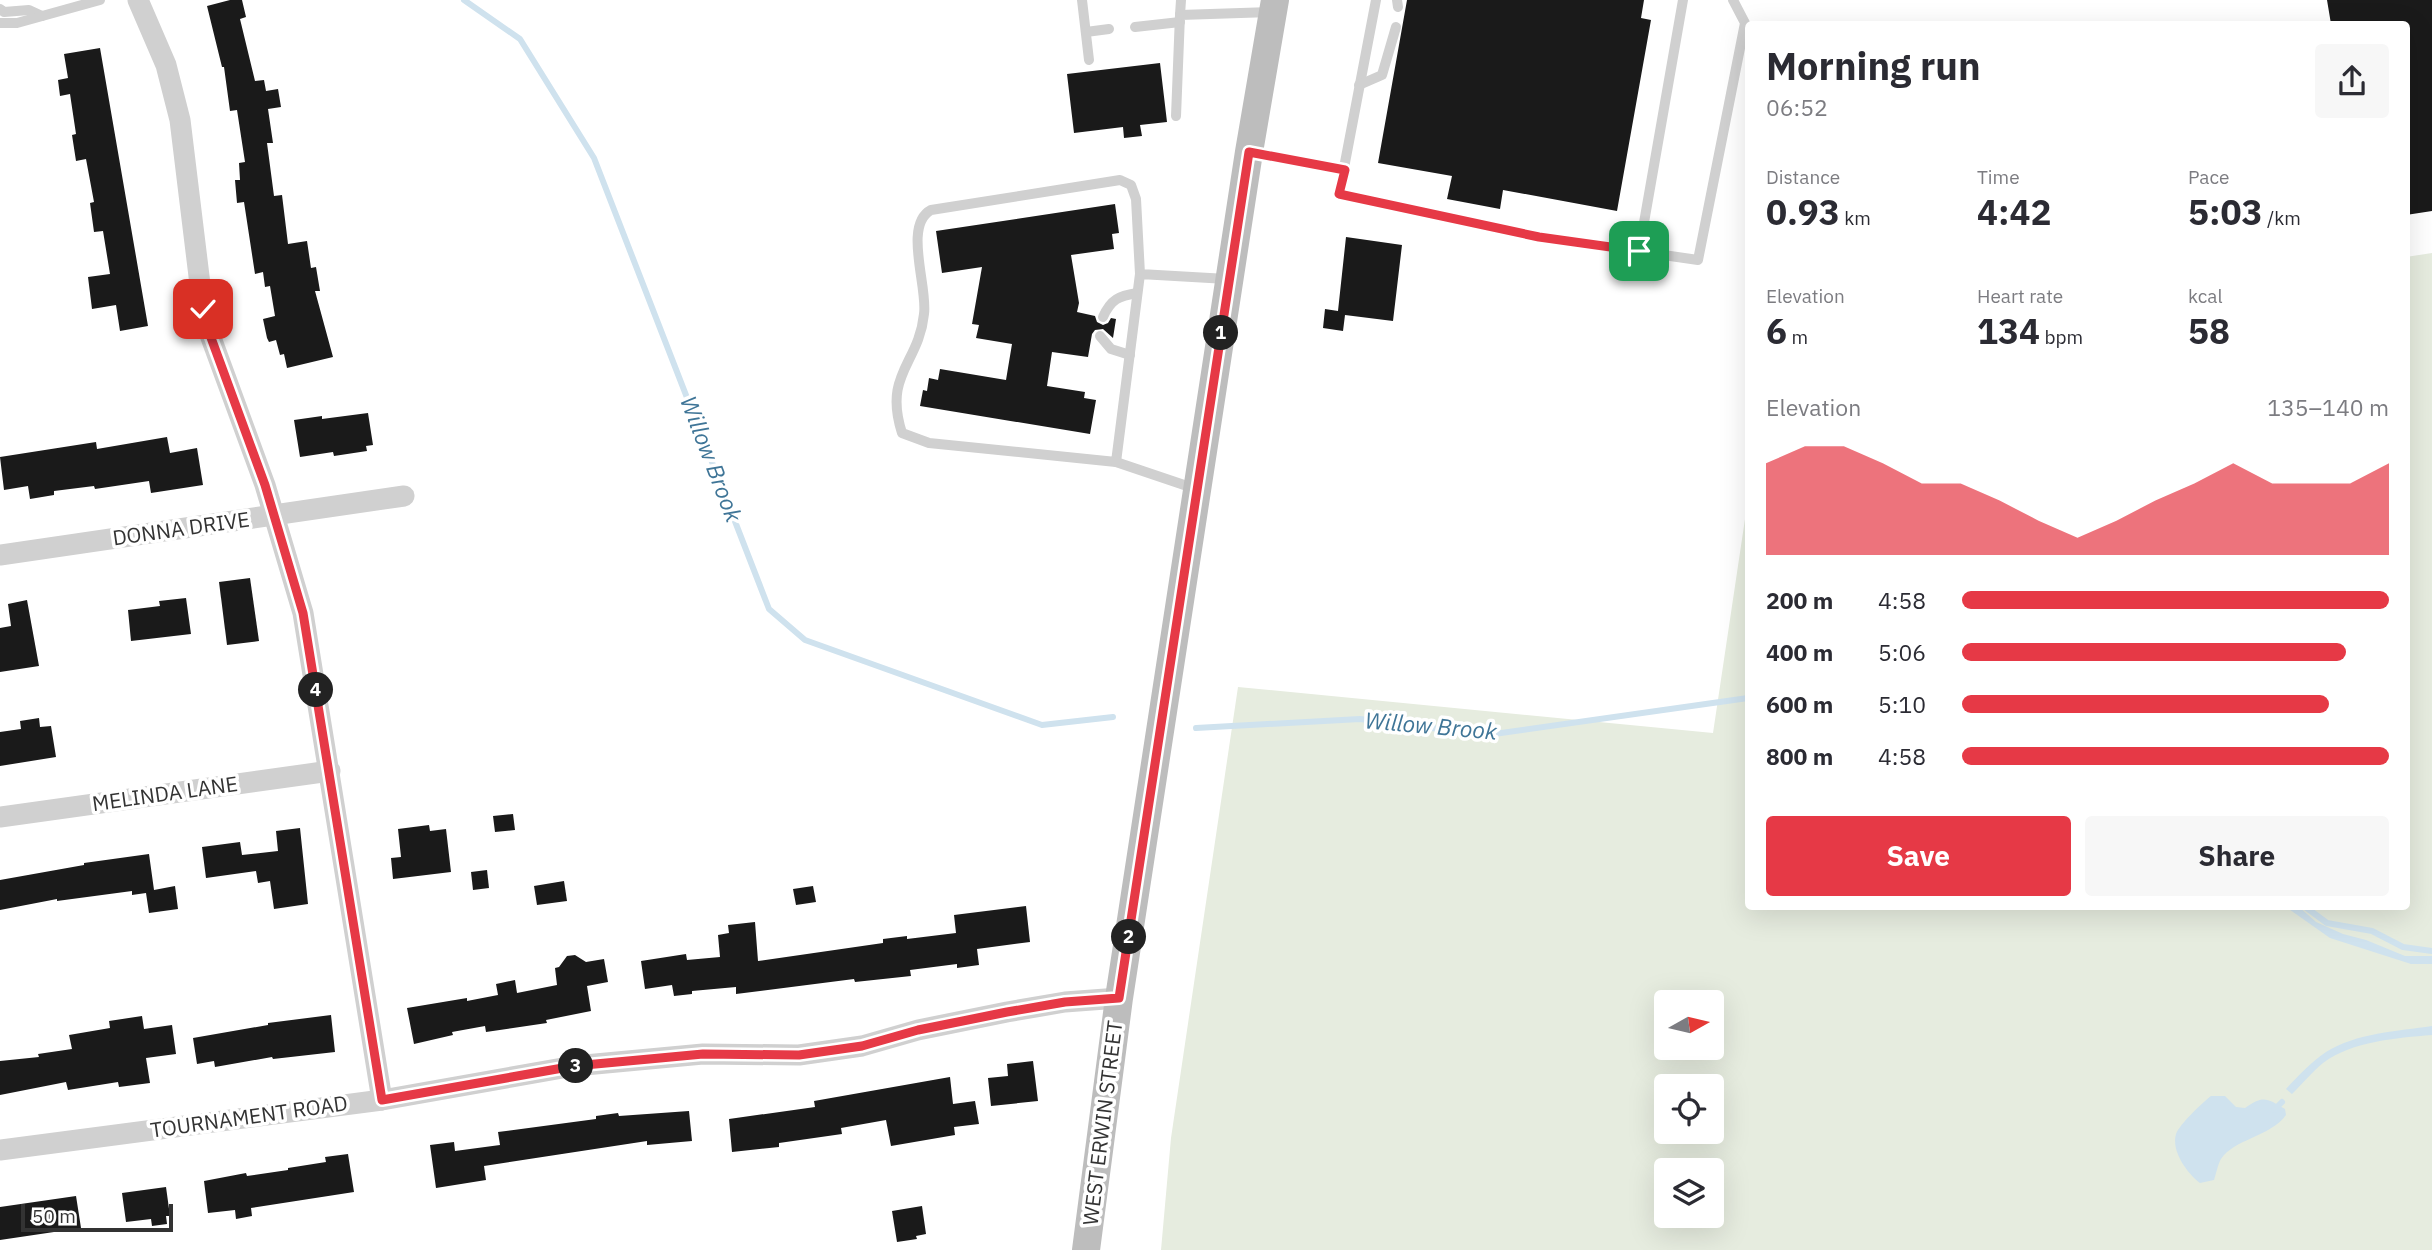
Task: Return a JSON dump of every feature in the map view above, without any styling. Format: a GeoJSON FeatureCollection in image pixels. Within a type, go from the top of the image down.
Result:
{"type":"FeatureCollection","features":[{"type":"Feature","properties":{"kind":"main road","name":"WEST ERWIN STREET"},"geometry":{"type":"LineString","coordinates":[[1086,1250],[1119,998],[1249,152],[1275,6]]}},
{"type":"Feature","properties":{"kind":"street"},"geometry":{"type":"LineString","coordinates":[[138,0],[166,65],[180,120],[203,309],[275,516],[303,613],[382,1100]]}},
{"type":"Feature","properties":{"kind":"street","name":"DONNA DRIVE"},"geometry":{"type":"LineString","coordinates":[[0,555],[404,496]]}},
{"type":"Feature","properties":{"kind":"street","name":"MELINDA LANE"},"geometry":{"type":"LineString","coordinates":[[0,817],[330,771]]}},
{"type":"Feature","properties":{"kind":"street","name":"TOURNAMENT ROAD"},"geometry":{"type":"LineString","coordinates":[[0,1150],[382,1100],[574,1066],[703,1054],[799,1055],[862,1046],[918,1030],[1007,1012],[1065,1002],[1119,998]]}},
{"type":"Feature","properties":{"kind":"lane"},"geometry":{"type":"LineString","coordinates":[[0,23],[17,23],[42,16],[61,6],[100,0]]}},
{"type":"Feature","properties":{"kind":"lane"},"geometry":{"type":"LineString","coordinates":[[1082,0],[1089,61]]}},
{"type":"Feature","properties":{"kind":"lane"},"geometry":{"type":"LineString","coordinates":[[1176,116],[1181,0]]}},
{"type":"Feature","properties":{"kind":"lane"},"geometry":{"type":"LineString","coordinates":[[1376,0],[1339,194],[1539,237],[1698,260],[1745,23],[1733,0]]}},
{"type":"Feature","properties":{"kind":"lane"},"geometry":{"type":"LineString","coordinates":[[1639,251],[1683,0]]}},
{"type":"Feature","properties":{"kind":"lane"},"geometry":{"type":"LineString","coordinates":[[1135,27],[1180,18],[1275,6]]}},
{"type":"Feature","properties":{"kind":"lane"},"geometry":{"type":"LineString","coordinates":[[0,9],[4,12],[29,10],[42,16]]}},
{"type":"Feature","properties":{"kind":"lane"},"geometry":{"type":"LineString","coordinates":[[1359,85],[1382,75],[1396,27]]}},
{"type":"Feature","properties":{"kind":"lane"},"geometry":{"type":"LineString","coordinates":[[1086,33],[1109,29]]}},
{"type":"Feature","properties":{"kind":"lane"},"geometry":{"type":"LineString","coordinates":[[1249,152],[1345,170]]}},
{"type":"Feature","properties":{"kind":"lane"},"geometry":{"type":"LineString","coordinates":[[1116,461],[1140,274],[1136,199],[1131,185],[1120,180],[932,210],[924,214],[917,230],[925,313],[895,397],[896,415],[902,433],[929,443],[1116,461],[1197,489]]}},
{"type":"Feature","properties":{"kind":"lane"},"geometry":{"type":"LineString","coordinates":[[1140,274],[1230,279]]}},
{"type":"Feature","properties":{"kind":"lane"},"geometry":{"type":"LineString","coordinates":[[1103,317],[1109,304],[1119,296],[1137,293]]}},
{"type":"Feature","properties":{"kind":"lane"},"geometry":{"type":"LineString","coordinates":[[1100,336],[1111,349],[1130,355]]}},
{"type":"Feature","properties":{"kind":"shaded area"},"geometry":{"type":"Polygon","coordinates":[[[2432,253],[2432,1250],[1161,1250],[1171,1138],[1238,687],[1713,733],[1745,519],[1745,910],[2410,910],[2410,256],[2432,253]]]}},
{"type":"Feature","properties":{"kind":"water"},"geometry":{"type":"Polygon","coordinates":[[[2290,910],[2302,910],[2316,922],[2405,956],[2432,956],[2432,964],[2411,964],[2330,938],[2290,910]]]}},
{"type":"Feature","properties":{"kind":"water"},"geometry":{"type":"Polygon","coordinates":[[[2432,1026],[2432,1035],[2375,1042],[2348,1050],[2323,1063],[2292,1094],[2286,1089],[2315,1060],[2338,1046],[2378,1034],[2432,1026]]]}},
{"type":"Feature","properties":{"kind":"water"},"geometry":{"type":"Polygon","coordinates":[[[2211,1096],[2225,1096],[2236,1107],[2245,1108],[2256,1101],[2269,1100],[2285,1109],[2286,1115],[2271,1128],[2227,1152],[2220,1161],[2214,1180],[2200,1183],[2181,1161],[2175,1141],[2182,1125],[2211,1096]]]}},
{"type":"Feature","properties":{"kind":"building"},"geometry":{"type":"Polygon","coordinates":[[[242,0],[246,17],[240,19],[255,81],[264,80],[266,91],[278,89],[281,107],[268,109],[273,143],[267,143],[274,196],[282,195],[288,244],[307,241],[311,268],[316,267],[320,291],[315,291],[333,357],[287,368],[284,354],[280,355],[276,340],[269,342],[267,338],[263,319],[275,316],[270,286],[265,287],[263,272],[255,274],[244,202],[237,203],[235,180],[240,180],[239,163],[245,162],[237,110],[230,111],[224,67],[207,6],[242,0]]]}},
{"type":"Feature","properties":{"kind":"building"},"geometry":{"type":"Polygon","coordinates":[[[1407,0],[1644,0],[1641,18],[1651,20],[1617,211],[1503,190],[1500,209],[1447,199],[1452,176],[1378,163],[1407,0]]]}},
{"type":"Feature","properties":{"kind":"building"},"geometry":{"type":"Polygon","coordinates":[[[2327,0],[2432,0],[2432,211],[2410,214],[2410,21],[2330,21],[2327,0]]]}},
{"type":"Feature","properties":{"kind":"building"},"geometry":{"type":"Polygon","coordinates":[[[100,48],[148,326],[120,331],[116,305],[92,309],[88,277],[110,274],[103,231],[94,232],[90,203],[94,202],[86,159],[76,161],[72,135],[76,134],[70,94],[60,96],[58,80],[68,78],[64,54],[100,48]]]}},
{"type":"Feature","properties":{"kind":"building"},"geometry":{"type":"Polygon","coordinates":[[[1160,63],[1167,122],[1140,125],[1142,136],[1124,138],[1123,127],[1074,133],[1067,74],[1160,63]]]}},
{"type":"Feature","properties":{"kind":"building"},"geometry":{"type":"Polygon","coordinates":[[[1115,204],[1119,233],[1112,234],[1114,249],[1071,255],[1079,303],[1077,312],[1095,316],[1097,322],[1103,325],[1111,318],[1116,319],[1113,338],[1103,329],[1095,330],[1088,357],[1052,352],[1047,386],[1085,392],[1084,398],[1096,400],[1090,434],[920,406],[929,378],[938,380],[940,369],[1006,380],[1012,344],[976,338],[979,325],[972,324],[982,267],[942,273],[936,231],[1115,204]]]}},
{"type":"Feature","properties":{"kind":"building"},"geometry":{"type":"Polygon","coordinates":[[[1346,237],[1402,245],[1393,321],[1345,315],[1343,331],[1323,328],[1325,309],[1338,311],[1346,237]]]}},
{"type":"Feature","properties":{"kind":"building"},"geometry":{"type":"Polygon","coordinates":[[[368,413],[373,445],[366,446],[367,451],[300,457],[294,420],[368,413]]]}},
{"type":"Feature","properties":{"kind":"building"},"geometry":{"type":"Polygon","coordinates":[[[167,437],[170,453],[197,448],[203,485],[151,493],[149,481],[95,489],[94,486],[54,491],[54,495],[30,499],[28,486],[4,490],[0,457],[96,442],[97,449],[167,437]]]}},
{"type":"Feature","properties":{"kind":"building"},"geometry":{"type":"Polygon","coordinates":[[[250,578],[259,641],[227,645],[219,582],[250,578]]]}},
{"type":"Feature","properties":{"kind":"building"},"geometry":{"type":"Polygon","coordinates":[[[186,598],[191,634],[131,641],[128,610],[160,606],[159,601],[186,598]]]}},
{"type":"Feature","properties":{"kind":"building"},"geometry":{"type":"Polygon","coordinates":[[[27,600],[39,666],[0,672],[0,628],[11,626],[8,604],[27,600]]]}},
{"type":"Feature","properties":{"kind":"building"},"geometry":{"type":"Polygon","coordinates":[[[39,718],[40,727],[51,726],[56,757],[0,766],[0,732],[21,729],[20,721],[39,718]]]}},
{"type":"Feature","properties":{"kind":"building"},"geometry":{"type":"Polygon","coordinates":[[[513,814],[515,830],[495,832],[493,816],[513,814]]]}},
{"type":"Feature","properties":{"kind":"building"},"geometry":{"type":"Polygon","coordinates":[[[429,825],[430,831],[446,829],[451,872],[393,879],[391,858],[401,857],[398,829],[429,825]]]}},
{"type":"Feature","properties":{"kind":"building"},"geometry":{"type":"Polygon","coordinates":[[[300,828],[308,904],[274,909],[270,881],[258,883],[256,871],[206,878],[202,847],[240,842],[242,855],[278,851],[276,831],[300,828]]]}},
{"type":"Feature","properties":{"kind":"building"},"geometry":{"type":"Polygon","coordinates":[[[149,854],[154,890],[175,886],[178,909],[149,913],[146,893],[132,895],[132,891],[57,899],[0,910],[0,880],[84,863],[149,854]]]}},
{"type":"Feature","properties":{"kind":"building"},"geometry":{"type":"Polygon","coordinates":[[[487,870],[489,888],[473,890],[471,872],[487,870]]]}},
{"type":"Feature","properties":{"kind":"building"},"geometry":{"type":"Polygon","coordinates":[[[564,881],[567,901],[537,905],[534,886],[564,881]]]}},
{"type":"Feature","properties":{"kind":"building"},"geometry":{"type":"Polygon","coordinates":[[[813,886],[816,902],[796,905],[793,889],[813,886]]]}},
{"type":"Feature","properties":{"kind":"building"},"geometry":{"type":"Polygon","coordinates":[[[1026,906],[1030,942],[977,949],[979,965],[957,968],[957,964],[910,970],[911,976],[855,982],[854,979],[736,994],[736,987],[692,991],[692,994],[674,996],[672,985],[645,989],[641,961],[686,954],[687,960],[720,957],[718,935],[729,933],[728,925],[755,922],[758,961],[883,943],[883,939],[956,933],[954,915],[1026,906]]]}},
{"type":"Feature","properties":{"kind":"building"},"geometry":{"type":"Polygon","coordinates":[[[575,955],[586,962],[604,959],[608,982],[587,986],[591,1011],[546,1020],[547,1023],[486,1032],[485,1026],[452,1032],[453,1035],[414,1044],[407,1008],[498,995],[496,984],[515,980],[517,993],[557,985],[555,968],[559,967],[567,956],[575,955]]]}},
{"type":"Feature","properties":{"kind":"building"},"geometry":{"type":"Polygon","coordinates":[[[331,1015],[335,1052],[272,1057],[215,1067],[214,1061],[197,1064],[193,1038],[268,1023],[331,1015]]]}},
{"type":"Feature","properties":{"kind":"building"},"geometry":{"type":"Polygon","coordinates":[[[142,1016],[144,1029],[172,1025],[176,1054],[146,1058],[150,1083],[119,1087],[118,1082],[68,1090],[66,1082],[0,1095],[0,1061],[39,1057],[38,1054],[72,1049],[69,1035],[110,1028],[109,1021],[142,1016]]]}},
{"type":"Feature","properties":{"kind":"building"},"geometry":{"type":"Polygon","coordinates":[[[1033,1061],[1038,1101],[991,1106],[988,1078],[1008,1076],[1007,1064],[1033,1061]]]}},
{"type":"Feature","properties":{"kind":"building"},"geometry":{"type":"Polygon","coordinates":[[[950,1077],[953,1104],[975,1101],[979,1124],[954,1127],[955,1135],[891,1146],[886,1120],[841,1128],[842,1134],[779,1143],[779,1147],[732,1152],[729,1119],[815,1107],[814,1101],[950,1077]]]}},
{"type":"Feature","properties":{"kind":"building"},"geometry":{"type":"Polygon","coordinates":[[[689,1111],[692,1141],[647,1145],[647,1141],[484,1166],[486,1180],[436,1188],[430,1145],[454,1142],[455,1151],[500,1145],[498,1132],[596,1119],[596,1116],[618,1113],[619,1116],[689,1111]]]}},
{"type":"Feature","properties":{"kind":"building"},"geometry":{"type":"Polygon","coordinates":[[[348,1154],[354,1192],[251,1208],[252,1216],[236,1219],[235,1210],[208,1213],[204,1181],[246,1173],[247,1176],[288,1170],[326,1162],[325,1157],[348,1154]]]}},
{"type":"Feature","properties":{"kind":"building"},"geometry":{"type":"Polygon","coordinates":[[[166,1187],[170,1216],[166,1216],[167,1224],[152,1226],[151,1219],[126,1222],[122,1193],[166,1187]]]}},
{"type":"Feature","properties":{"kind":"building"},"geometry":{"type":"Polygon","coordinates":[[[76,1196],[81,1228],[0,1240],[0,1207],[76,1196]]]}},
{"type":"Feature","properties":{"kind":"building"},"geometry":{"type":"Polygon","coordinates":[[[922,1206],[926,1234],[916,1236],[917,1239],[897,1242],[892,1211],[922,1206]]]}},
{"type":"Feature","properties":{"kind":"waterway","name":"Willow Brook"},"geometry":{"type":"LineString","coordinates":[[464,0],[520,39],[594,158],[769,609],[805,640],[1042,725],[1113,717]]}},
{"type":"Feature","properties":{"kind":"waterway","name":"Willow Brook"},"geometry":{"type":"LineString","coordinates":[[1196,728],[1360,719],[1487,735],[1745,698]]}},
{"type":"Feature","properties":{"kind":"waterway","name":"Willow Brook"},"geometry":{"type":"LineString","coordinates":[[2309,910],[2327,923],[2372,931],[2403,947],[2432,951]]}},
{"type":"Feature","properties":{"kind":"waterway"},"geometry":{"type":"LineString","coordinates":[[2274,1110],[2282,1102]]}},
{"type":"Feature","properties":{"kind":"route"},"geometry":{"type":"LineString","coordinates":[[203,309],[265,485],[303,613],[382,1100],[574,1066],[703,1054],[799,1055],[862,1046],[918,1030],[1007,1012],[1065,1002],[1119,998],[1249,152],[1345,170],[1339,194],[1539,237],[1639,251]]}}]}
